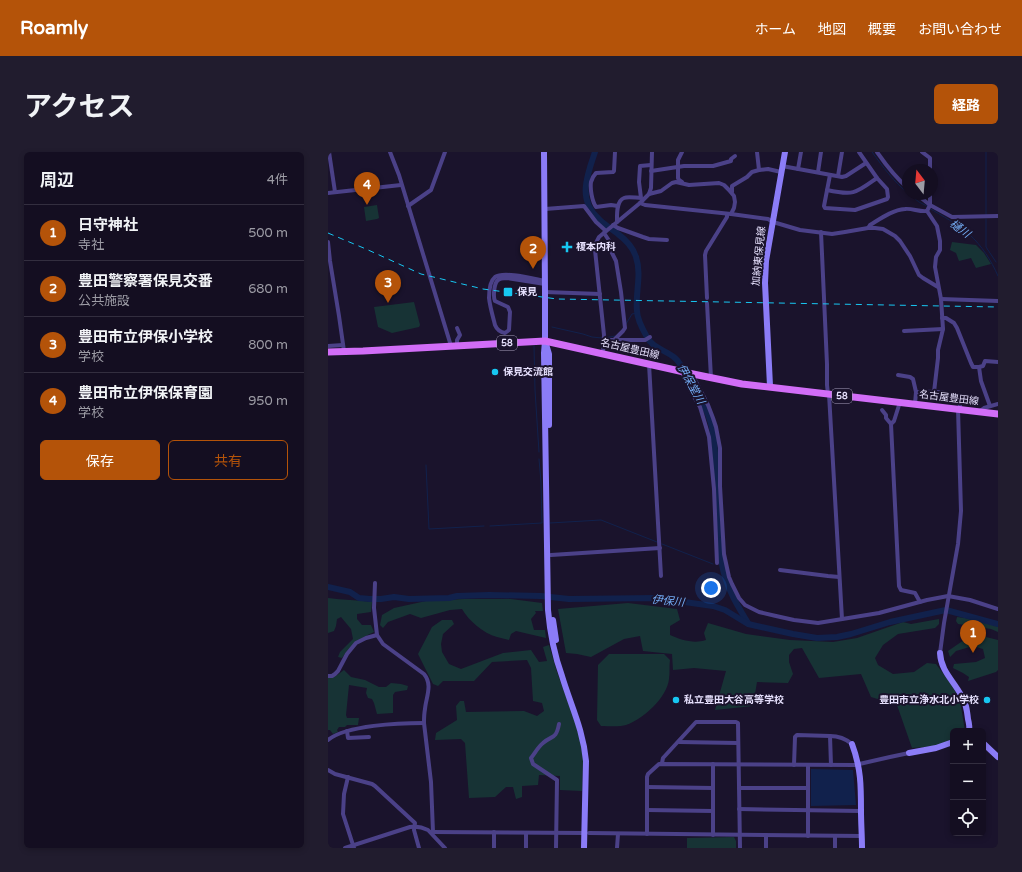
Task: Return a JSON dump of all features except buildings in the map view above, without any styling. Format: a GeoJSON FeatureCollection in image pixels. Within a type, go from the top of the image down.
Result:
{"type":"FeatureCollection","features":[{"type":"Feature","properties":{"kind":"main road","name":"名古屋豊田線"},"geometry":{"type":"LineString","coordinates":[[328,352],[343,348],[363,351],[545,341],[742,384],[770,386],[998,414]]}},
{"type":"Feature","properties":{"kind":"street"},"geometry":{"type":"LineString","coordinates":[[329,152],[335,192]]}},
{"type":"Feature","properties":{"kind":"street"},"geometry":{"type":"LineString","coordinates":[[390,152],[399,175],[454,345]]}},
{"type":"Feature","properties":{"kind":"street"},"geometry":{"type":"LineString","coordinates":[[408,206],[431,190],[445,152]]}},
{"type":"Feature","properties":{"kind":"street"},"geometry":{"type":"LineString","coordinates":[[544,152],[546,292],[544,352],[550,629],[557,662],[578,721],[585,748],[588,848]]}},
{"type":"Feature","properties":{"kind":"street"},"geometry":{"type":"LineString","coordinates":[[615,152],[614,171],[596,173],[591,182],[593,200],[596,207],[610,205],[618,206]]}},
{"type":"Feature","properties":{"kind":"street"},"geometry":{"type":"LineString","coordinates":[[603,353],[604,338],[595,250],[596,243],[598,237],[649,194],[651,188],[652,152]]}},
{"type":"Feature","properties":{"kind":"street"},"geometry":{"type":"LineString","coordinates":[[682,152],[678,160],[678,180],[685,184]]}},
{"type":"Feature","properties":{"kind":"street"},"geometry":{"type":"LineString","coordinates":[[757,152],[759,170]]}},
{"type":"Feature","properties":{"kind":"street","name":"加納東保見線"},"geometry":{"type":"LineString","coordinates":[[770,386],[765,283],[766,261],[784,152]]}},
{"type":"Feature","properties":{"kind":"street"},"geometry":{"type":"LineString","coordinates":[[798,169],[801,152]]}},
{"type":"Feature","properties":{"kind":"street"},"geometry":{"type":"LineString","coordinates":[[818,172],[821,152]]}},
{"type":"Feature","properties":{"kind":"street"},"geometry":{"type":"LineString","coordinates":[[838,176],[842,152]]}},
{"type":"Feature","properties":{"kind":"street"},"geometry":{"type":"LineString","coordinates":[[830,175],[824,206],[825,208],[855,210],[887,198],[888,189],[877,178],[859,152]]}},
{"type":"Feature","properties":{"kind":"street"},"geometry":{"type":"LineString","coordinates":[[877,152],[902,182]]}},
{"type":"Feature","properties":{"kind":"street"},"geometry":{"type":"LineString","coordinates":[[922,152],[930,158],[930,164]]}},
{"type":"Feature","properties":{"kind":"street"},"geometry":{"type":"LineString","coordinates":[[651,171],[684,166],[713,166],[730,162],[735,156]]}},
{"type":"Feature","properties":{"kind":"street"},"geometry":{"type":"LineString","coordinates":[[707,298],[705,255],[706,251],[734,208],[735,202],[732,186],[747,177],[752,172],[759,170],[798,169],[842,177],[866,163]]}},
{"type":"Feature","properties":{"kind":"street"},"geometry":{"type":"LineString","coordinates":[[614,340],[624,330],[624,326],[616,261],[611,251],[610,228],[622,199],[625,197],[641,198],[639,182],[640,166],[651,165]]}},
{"type":"Feature","properties":{"kind":"street"},"geometry":{"type":"LineString","coordinates":[[827,190],[842,194],[852,193],[863,188],[877,178]]}},
{"type":"Feature","properties":{"kind":"street"},"geometry":{"type":"LineString","coordinates":[[649,194],[661,191],[672,183],[676,182],[685,184],[719,183],[724,185],[732,192]]}},
{"type":"Feature","properties":{"kind":"street"},"geometry":{"type":"LineString","coordinates":[[328,193],[401,185]]}},
{"type":"Feature","properties":{"kind":"street"},"geometry":{"type":"LineString","coordinates":[[922,200],[929,208],[937,226],[940,241],[940,250],[936,257],[935,267],[941,299],[943,329],[938,350],[934,392]]}},
{"type":"Feature","properties":{"kind":"street"},"geometry":{"type":"LineString","coordinates":[[929,208],[930,200]]}},
{"type":"Feature","properties":{"kind":"street"},"geometry":{"type":"LineString","coordinates":[[640,203],[645,205],[768,219],[773,222],[800,230],[837,233],[868,228],[883,229],[895,236],[900,241],[910,256],[919,275],[938,287]]}},
{"type":"Feature","properties":{"kind":"street"},"geometry":{"type":"LineString","coordinates":[[545,210],[584,206],[596,222],[610,228],[618,228],[649,239],[667,240]]}},
{"type":"Feature","properties":{"kind":"street"},"geometry":{"type":"LineString","coordinates":[[929,208],[952,217],[998,216]]}},
{"type":"Feature","properties":{"kind":"street"},"geometry":{"type":"LineString","coordinates":[[868,228],[870,225],[895,211],[913,209],[923,212],[929,208]]}},
{"type":"Feature","properties":{"kind":"street"},"geometry":{"type":"LineString","coordinates":[[821,232],[828,364],[827,385],[829,394],[842,619]]}},
{"type":"Feature","properties":{"kind":"street"},"geometry":{"type":"LineString","coordinates":[[328,242],[343,348],[328,346]]}},
{"type":"Feature","properties":{"kind":"street"},"geometry":{"type":"LineString","coordinates":[[509,275],[545,283],[507,278],[498,280],[496,282],[494,297],[495,301],[508,307],[510,312],[509,330],[505,333],[497,330],[489,298],[491,283],[496,277],[509,275]]}},
{"type":"Feature","properties":{"kind":"street"},"geometry":{"type":"LineString","coordinates":[[546,292],[600,294]]}},
{"type":"Feature","properties":{"kind":"street"},"geometry":{"type":"LineString","coordinates":[[941,299],[998,301]]}},
{"type":"Feature","properties":{"kind":"street"},"geometry":{"type":"LineString","coordinates":[[707,303],[711,378]]}},
{"type":"Feature","properties":{"kind":"street"},"geometry":{"type":"LineString","coordinates":[[942,318],[946,318],[954,323],[973,367],[979,368],[983,366],[985,362],[998,362]]}},
{"type":"Feature","properties":{"kind":"street"},"geometry":{"type":"LineString","coordinates":[[454,345],[460,335],[457,328]]}},
{"type":"Feature","properties":{"kind":"street"},"geometry":{"type":"LineString","coordinates":[[904,331],[943,329]]}},
{"type":"Feature","properties":{"kind":"street"},"geometry":{"type":"LineString","coordinates":[[604,338],[614,340],[645,340],[650,336]]}},
{"type":"Feature","properties":{"kind":"street"},"geometry":{"type":"LineString","coordinates":[[545,341],[549,354],[551,555],[549,586]]}},
{"type":"Feature","properties":{"kind":"street"},"geometry":{"type":"LineString","coordinates":[[649,364],[661,576]]}},
{"type":"Feature","properties":{"kind":"street"},"geometry":{"type":"LineString","coordinates":[[979,368],[981,381],[990,406]]}},
{"type":"Feature","properties":{"kind":"street"},"geometry":{"type":"LineString","coordinates":[[686,372],[689,388],[700,408],[709,437],[714,489],[717,563]]}},
{"type":"Feature","properties":{"kind":"street"},"geometry":{"type":"LineString","coordinates":[[686,372],[695,380],[708,405],[716,427],[720,448],[720,486],[724,554],[729,577],[739,598],[749,608],[794,620],[818,623],[879,613],[920,602],[948,598],[970,600],[998,609]]}},
{"type":"Feature","properties":{"kind":"street"},"geometry":{"type":"LineString","coordinates":[[898,375],[913,379],[916,392],[915,404]]}},
{"type":"Feature","properties":{"kind":"street"},"geometry":{"type":"LineString","coordinates":[[916,392],[934,392],[951,395],[958,400],[961,511],[958,544],[944,623],[940,661],[964,700],[970,728]]}},
{"type":"Feature","properties":{"kind":"street"},"geometry":{"type":"LineString","coordinates":[[900,402],[894,420],[891,424],[899,586],[901,590],[915,593],[920,602]]}},
{"type":"Feature","properties":{"kind":"street"},"geometry":{"type":"LineString","coordinates":[[978,412],[984,408],[998,404]]}},
{"type":"Feature","properties":{"kind":"street"},"geometry":{"type":"LineString","coordinates":[[882,410],[891,424]]}},
{"type":"Feature","properties":{"kind":"street"},"geometry":{"type":"LineString","coordinates":[[551,555],[660,548]]}},
{"type":"Feature","properties":{"kind":"street"},"geometry":{"type":"LineString","coordinates":[[780,570],[839,577]]}},
{"type":"Feature","properties":{"kind":"street"},"geometry":{"type":"LineString","coordinates":[[375,584],[374,608],[377,634],[383,644],[424,674],[427,677],[429,685],[424,723],[431,782],[432,832]]}},
{"type":"Feature","properties":{"kind":"street"},"geometry":{"type":"LineString","coordinates":[[328,676],[336,674],[347,654],[356,643],[377,634]]}},
{"type":"Feature","properties":{"kind":"street"},"geometry":{"type":"LineString","coordinates":[[662,764],[663,758],[696,722],[736,722],[738,724],[740,848]]}},
{"type":"Feature","properties":{"kind":"street"},"geometry":{"type":"LineString","coordinates":[[328,740],[336,734],[361,728],[392,724],[424,723]]}},
{"type":"Feature","properties":{"kind":"street"},"geometry":{"type":"LineString","coordinates":[[556,848],[557,780],[533,764],[531,758],[544,742],[553,737],[558,730],[559,724]]}},
{"type":"Feature","properties":{"kind":"street"},"geometry":{"type":"LineString","coordinates":[[346,731],[348,738],[370,737]]}},
{"type":"Feature","properties":{"kind":"street"},"geometry":{"type":"LineString","coordinates":[[794,765],[795,736],[839,737],[849,741],[852,744],[859,764],[861,781],[862,848]]}},
{"type":"Feature","properties":{"kind":"street"},"geometry":{"type":"LineString","coordinates":[[830,736],[831,765]]}},
{"type":"Feature","properties":{"kind":"street"},"geometry":{"type":"LineString","coordinates":[[679,742],[738,743]]}},
{"type":"Feature","properties":{"kind":"street"},"geometry":{"type":"LineString","coordinates":[[647,834],[647,778],[648,774],[658,764],[855,765],[936,748],[950,743]]}},
{"type":"Feature","properties":{"kind":"street"},"geometry":{"type":"LineString","coordinates":[[986,746],[998,757]]}},
{"type":"Feature","properties":{"kind":"street"},"geometry":{"type":"LineString","coordinates":[[712,835],[713,764]]}},
{"type":"Feature","properties":{"kind":"street"},"geometry":{"type":"LineString","coordinates":[[808,765],[808,836]]}},
{"type":"Feature","properties":{"kind":"street"},"geometry":{"type":"LineString","coordinates":[[328,770],[335,774],[375,786],[415,823],[414,830],[419,848]]}},
{"type":"Feature","properties":{"kind":"street"},"geometry":{"type":"LineString","coordinates":[[348,777],[344,794],[343,814],[353,847]]}},
{"type":"Feature","properties":{"kind":"street"},"geometry":{"type":"LineString","coordinates":[[647,787],[713,788]]}},
{"type":"Feature","properties":{"kind":"street"},"geometry":{"type":"LineString","coordinates":[[739,788],[808,788]]}},
{"type":"Feature","properties":{"kind":"street"},"geometry":{"type":"LineString","coordinates":[[739,809],[861,811]]}},
{"type":"Feature","properties":{"kind":"street"},"geometry":{"type":"LineString","coordinates":[[647,810],[713,811]]}},
{"type":"Feature","properties":{"kind":"street"},"geometry":{"type":"LineString","coordinates":[[345,848],[353,847],[415,826],[432,832],[446,848]]}},
{"type":"Feature","properties":{"kind":"street"},"geometry":{"type":"LineString","coordinates":[[432,832],[862,836]]}},
{"type":"Feature","properties":{"kind":"street"},"geometry":{"type":"LineString","coordinates":[[494,832],[494,848]]}},
{"type":"Feature","properties":{"kind":"street"},"geometry":{"type":"LineString","coordinates":[[526,833],[526,848]]}},
{"type":"Feature","properties":{"kind":"street"},"geometry":{"type":"LineString","coordinates":[[584,848],[587,833]]}},
{"type":"Feature","properties":{"kind":"street"},"geometry":{"type":"LineString","coordinates":[[617,848],[618,834]]}},
{"type":"Feature","properties":{"kind":"street"},"geometry":{"type":"LineString","coordinates":[[766,835],[766,848]]}},
{"type":"Feature","properties":{"kind":"street"},"geometry":{"type":"LineString","coordinates":[[835,836],[835,848]]}},
{"type":"Feature","properties":{"kind":"green space"},"geometry":{"type":"Polygon","coordinates":[[[377,205],[379,218],[366,221],[364,207],[377,205]]]}},
{"type":"Feature","properties":{"kind":"green space"},"geometry":{"type":"Polygon","coordinates":[[[952,242],[976,245],[984,253],[991,264],[976,268],[971,258],[959,261],[956,253],[950,250],[952,242]]]}},
{"type":"Feature","properties":{"kind":"green space"},"geometry":{"type":"Polygon","coordinates":[[[414,302],[420,325],[419,327],[392,333],[378,327],[374,307],[414,302]]]}},
{"type":"Feature","properties":{"kind":"green space"},"geometry":{"type":"Polygon","coordinates":[[[328,598],[372,602],[371,612],[357,614],[357,619],[362,625],[371,625],[374,632],[356,642],[342,658],[338,657],[340,652],[353,639],[351,629],[341,617],[337,619],[334,631],[328,633],[328,598]]]}},
{"type":"Feature","properties":{"kind":"green space"},"geometry":{"type":"Polygon","coordinates":[[[511,599],[542,603],[543,611],[535,611],[536,613],[531,619],[534,630],[545,630],[546,638],[516,631],[511,634],[509,640],[497,637],[487,633],[477,626],[468,618],[462,609],[450,610],[421,618],[410,614],[388,622],[383,628],[380,625],[382,615],[394,608],[426,601],[511,599]]]}},
{"type":"Feature","properties":{"kind":"green space"},"geometry":{"type":"Polygon","coordinates":[[[628,603],[677,609],[680,620],[670,626],[670,635],[683,640],[692,641],[706,640],[704,633],[708,623],[746,634],[790,640],[833,642],[857,638],[903,622],[911,624],[939,619],[939,624],[935,628],[898,634],[883,645],[875,658],[878,665],[893,674],[914,672],[927,663],[936,664],[951,684],[960,700],[965,728],[950,728],[950,740],[939,746],[912,748],[897,705],[871,697],[861,674],[819,678],[802,648],[794,649],[789,655],[789,662],[793,674],[788,683],[757,682],[753,706],[715,710],[726,671],[694,668],[673,670],[672,654],[643,651],[640,636],[624,639],[591,657],[566,653],[558,609],[628,603]]]}},
{"type":"Feature","properties":{"kind":"green space"},"geometry":{"type":"Polygon","coordinates":[[[957,617],[998,626],[998,632],[991,629],[958,624],[956,621],[957,617]]]}},
{"type":"Feature","properties":{"kind":"green space"},"geometry":{"type":"Polygon","coordinates":[[[442,620],[452,620],[454,624],[443,634],[441,644],[442,652],[449,664],[461,669],[503,653],[531,650],[539,662],[547,661],[543,647],[549,645],[580,739],[583,759],[582,791],[560,790],[560,776],[539,775],[538,785],[522,786],[522,797],[516,799],[513,787],[506,787],[495,797],[469,798],[465,743],[461,739],[435,740],[436,733],[457,720],[456,706],[460,701],[464,701],[466,712],[524,711],[537,716],[544,711],[542,703],[533,701],[531,668],[527,660],[492,662],[474,681],[443,681],[438,686],[433,684],[418,654],[432,627],[442,620]]]}},
{"type":"Feature","properties":{"kind":"green space"},"geometry":{"type":"Polygon","coordinates":[[[982,636],[998,640],[998,670],[968,681],[969,677],[953,668],[954,664],[976,662],[985,658],[983,649],[973,646],[956,651],[950,657],[948,651],[964,640],[982,636]]]}},
{"type":"Feature","properties":{"kind":"green space"},"geometry":{"type":"Polygon","coordinates":[[[609,654],[664,654],[670,660],[669,676],[664,693],[647,713],[633,722],[623,726],[601,726],[597,720],[598,665],[609,654]]]}},
{"type":"Feature","properties":{"kind":"green space"},"geometry":{"type":"Polygon","coordinates":[[[344,670],[351,677],[365,680],[379,687],[386,687],[391,683],[401,684],[408,686],[407,690],[395,692],[393,695],[393,713],[377,714],[372,699],[368,698],[366,693],[367,688],[349,685],[346,715],[347,718],[359,718],[358,725],[339,727],[337,730],[338,732],[333,734],[330,730],[328,730],[328,677],[336,676],[344,670]]]}},
{"type":"Feature","properties":{"kind":"green space"},"geometry":{"type":"Polygon","coordinates":[[[734,837],[736,841],[736,848],[687,848],[687,838],[734,837]]]}},
{"type":"Feature","properties":{"kind":"water"},"geometry":{"type":"Polygon","coordinates":[[[811,769],[853,770],[856,805],[811,806],[811,769]]]}},
{"type":"Feature","properties":{"kind":"waterway","name":"伊保堂川"},"geometry":{"type":"LineString","coordinates":[[595,152],[587,178],[586,196],[588,204],[592,212],[624,239],[633,250],[638,264],[637,314],[642,328],[652,344],[671,355],[680,364],[690,384],[696,391],[711,423],[715,446],[719,538],[722,563],[729,589],[748,623]]}},
{"type":"Feature","properties":{"kind":"waterway","name":"樋川"},"geometry":{"type":"LineString","coordinates":[[872,152],[902,188]]}},
{"type":"Feature","properties":{"kind":"waterway"},"geometry":{"type":"LineString","coordinates":[[986,152],[986,215]]}},
{"type":"Feature","properties":{"kind":"waterway","name":"樋川"},"geometry":{"type":"LineString","coordinates":[[916,200],[927,206]]}},
{"type":"Feature","properties":{"kind":"waterway","name":"樋川"},"geometry":{"type":"LineString","coordinates":[[929,208],[950,220],[969,234],[986,254],[998,276]]}},
{"type":"Feature","properties":{"kind":"waterway"},"geometry":{"type":"LineString","coordinates":[[986,219],[986,247],[996,262]]}},
{"type":"Feature","properties":{"kind":"waterway"},"geometry":{"type":"LineString","coordinates":[[626,324],[632,314],[637,313]]}},
{"type":"Feature","properties":{"kind":"waterway"},"geometry":{"type":"LineString","coordinates":[[552,327],[602,338]]}},
{"type":"Feature","properties":{"kind":"waterway"},"geometry":{"type":"LineString","coordinates":[[605,338],[615,336]]}},
{"type":"Feature","properties":{"kind":"waterway"},"geometry":{"type":"LineString","coordinates":[[534,346],[539,452]]}},
{"type":"Feature","properties":{"kind":"waterway"},"geometry":{"type":"LineString","coordinates":[[490,526],[542,523],[539,459]]}},
{"type":"Feature","properties":{"kind":"waterway"},"geometry":{"type":"LineString","coordinates":[[426,465],[429,529],[484,526]]}},
{"type":"Feature","properties":{"kind":"waterway"},"geometry":{"type":"LineString","coordinates":[[550,523],[601,520],[657,542]]}},
{"type":"Feature","properties":{"kind":"waterway"},"geometry":{"type":"LineString","coordinates":[[662,544],[713,564]]}},
{"type":"Feature","properties":{"kind":"waterway","name":"伊保川"},"geometry":{"type":"LineString","coordinates":[[328,587],[350,592],[359,598],[370,599],[394,597],[409,599],[449,598],[457,596],[489,595],[541,596],[569,599],[656,598],[713,606],[725,610],[748,624],[817,638],[837,637],[851,634],[890,622],[946,610],[998,624]]}},
{"type":"Feature","properties":{"kind":"railway"},"geometry":{"type":"LineString","coordinates":[[328,233],[421,274],[483,289],[557,299],[998,307]]}},
{"type":"Feature","properties":{"kind":"place","name":"豊田市立伊保保育園"},"geometry":{"type":"Point","coordinates":[367,205]}},
{"type":"Feature","properties":{"kind":"place","name":"榎本内科"},"geometry":{"type":"Point","coordinates":[567,247]}},
{"type":"Feature","properties":{"kind":"place","name":"豊田警察署保見交番"},"geometry":{"type":"Point","coordinates":[533,269]}},
{"type":"Feature","properties":{"kind":"place","name":"保見"},"geometry":{"type":"Point","coordinates":[508,292]}},
{"type":"Feature","properties":{"kind":"place","name":"豊田市立伊保小学校"},"geometry":{"type":"Point","coordinates":[388,303]}},
{"type":"Feature","properties":{"kind":"place","name":"保見交流館"},"geometry":{"type":"Point","coordinates":[495,372]}},
{"type":"Feature","properties":{"kind":"place","name":"日守神社"},"geometry":{"type":"Point","coordinates":[973,653]}},
{"type":"Feature","properties":{"kind":"place","name":"私立豊田大谷高等学校"},"geometry":{"type":"Point","coordinates":[676,700]}},
{"type":"Feature","properties":{"kind":"place","name":"豊田市立浄水北小学校"},"geometry":{"type":"Point","coordinates":[987,700]}}]}
